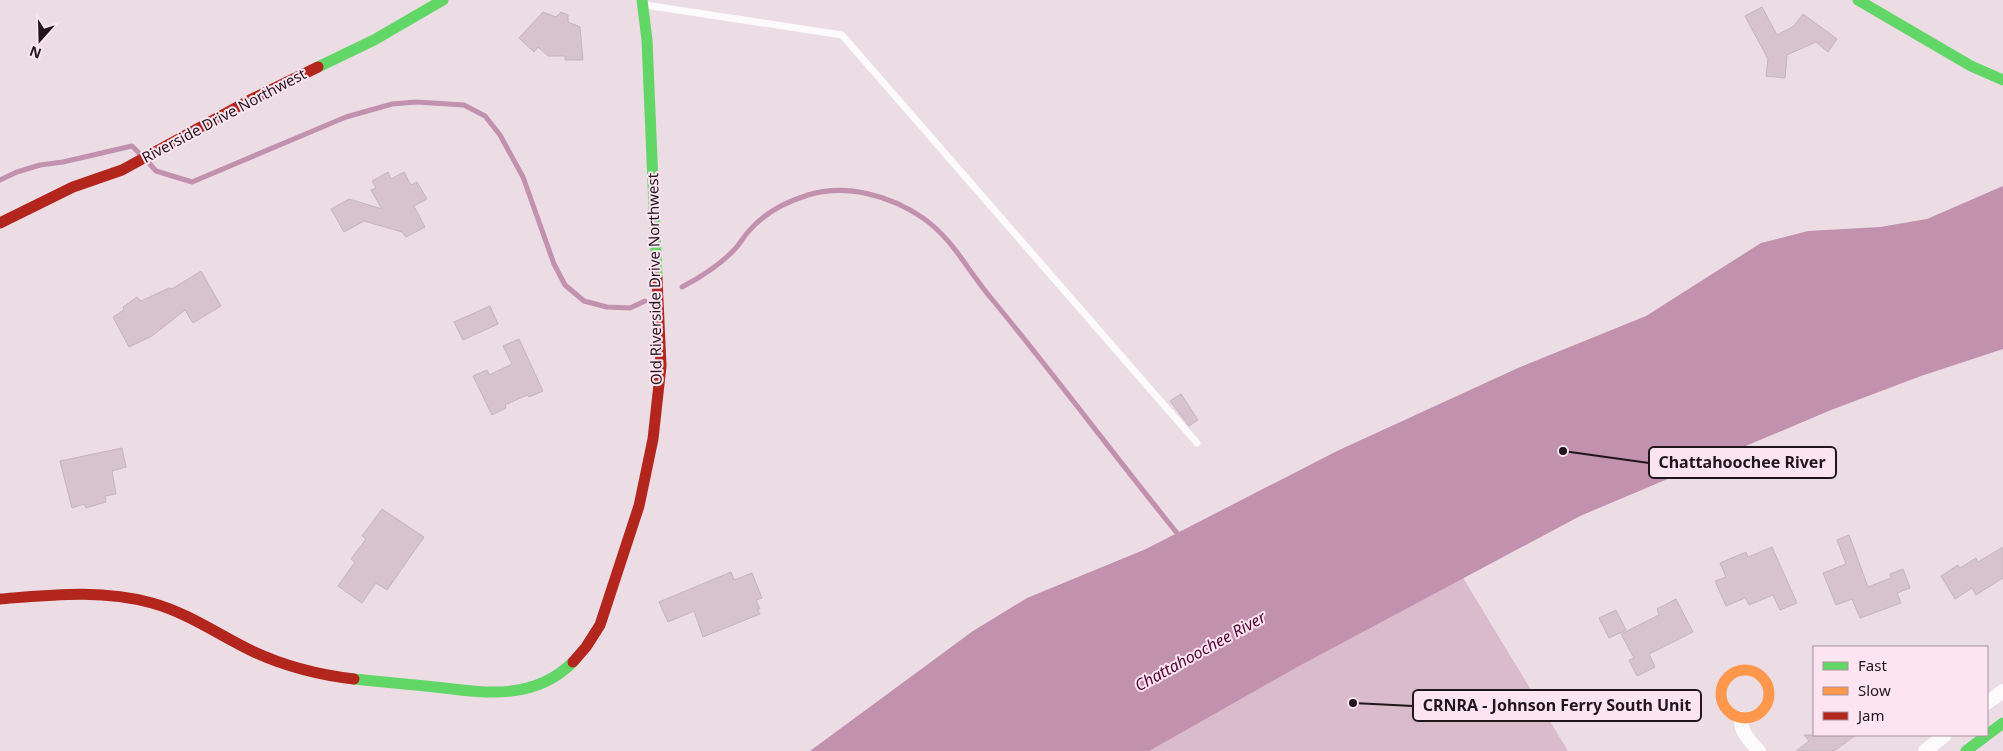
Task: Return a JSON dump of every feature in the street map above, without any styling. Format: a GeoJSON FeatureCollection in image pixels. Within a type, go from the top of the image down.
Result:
{"type":"FeatureCollection","features":[{"type":"Feature","properties":{"kind":"street","name":"Riverside Drive Northwest"},"geometry":{"type":"LineString","coordinates":[[0,223],[73,187],[122,170],[156,153],[250,100],[374,40],[444,0]]}},
{"type":"Feature","properties":{"kind":"street"},"geometry":{"type":"LineString","coordinates":[[1858,0],[1971,66],[2003,80]]}},
{"type":"Feature","properties":{"kind":"street","name":"Old Riverside Drive Northwest"},"geometry":{"type":"LineString","coordinates":[[0,599],[86,593],[136,598],[188,616],[231,642],[268,659],[302,670],[335,677],[495,693],[524,690],[550,680],[579,658],[590,644],[600,625],[640,506],[653,439],[661,366],[647,40],[642,2]]}},
{"type":"Feature","properties":{"kind":"street"},"geometry":{"type":"LineString","coordinates":[[1743,669],[1755,671],[1764,678],[1769,689],[1768,701],[1762,711],[1752,717],[1741,718],[1730,713],[1722,704],[1720,692],[1724,681],[1732,673],[1743,669]]}},
{"type":"Feature","properties":{"kind":"street"},"geometry":{"type":"LineString","coordinates":[[1988,702],[2003,691]]}},
{"type":"Feature","properties":{"kind":"street"},"geometry":{"type":"LineString","coordinates":[[1741,718],[1740,724],[1743,732],[1759,751]]}},
{"type":"Feature","properties":{"kind":"street"},"geometry":{"type":"LineString","coordinates":[[1988,734],[2003,723]]}},
{"type":"Feature","properties":{"kind":"street"},"geometry":{"type":"LineString","coordinates":[[1925,751],[1944,736]]}},
{"type":"Feature","properties":{"kind":"street"},"geometry":{"type":"LineString","coordinates":[[1966,751],[1986,736]]}},
{"type":"Feature","properties":{"kind":"lane"},"geometry":{"type":"LineString","coordinates":[[642,2],[842,35],[1197,443]]}},
{"type":"Feature","properties":{"kind":"shaded area"},"geometry":{"type":"Polygon","coordinates":[[[1457,568],[1568,751],[1097,751],[1457,568]]]}},
{"type":"Feature","properties":{"kind":"water"},"geometry":{"type":"Polygon","coordinates":[[[2003,186],[2003,349],[1921,376],[1831,410],[1580,516],[1299,666],[1149,751],[810,751],[973,631],[1027,598],[1146,549],[1337,451],[1518,368],[1646,316],[1761,243],[1808,231],[1880,227],[1927,219],[2003,186]]]}},
{"type":"Feature","properties":{"kind":"building"},"geometry":{"type":"Polygon","coordinates":[[[1762,7],[1777,35],[1794,26],[1803,14],[1837,39],[1828,52],[1816,42],[1787,55],[1785,78],[1766,76],[1768,59],[1745,16],[1762,7]]]}},
{"type":"Feature","properties":{"kind":"building"},"geometry":{"type":"Polygon","coordinates":[[[543,12],[556,17],[561,12],[568,15],[568,22],[580,27],[583,60],[565,60],[565,56],[548,56],[538,47],[534,52],[519,38],[543,12]]]}},
{"type":"Feature","properties":{"kind":"building"},"geometry":{"type":"Polygon","coordinates":[[[388,172],[391,179],[404,172],[411,185],[417,182],[427,199],[414,206],[425,227],[406,237],[402,232],[364,221],[344,232],[331,209],[349,199],[382,209],[371,190],[376,188],[372,181],[388,172]]]}},
{"type":"Feature","properties":{"kind":"building"},"geometry":{"type":"Polygon","coordinates":[[[201,271],[221,306],[193,323],[185,310],[152,336],[129,347],[113,317],[124,310],[123,307],[137,297],[141,301],[169,288],[172,289],[201,271]]]}},
{"type":"Feature","properties":{"kind":"building"},"geometry":{"type":"Polygon","coordinates":[[[490,306],[498,324],[463,340],[454,322],[490,306]]]}},
{"type":"Feature","properties":{"kind":"building"},"geometry":{"type":"Polygon","coordinates":[[[519,339],[543,391],[529,397],[527,395],[505,405],[506,408],[492,415],[473,376],[487,370],[489,375],[512,364],[503,346],[519,339]]]}},
{"type":"Feature","properties":{"kind":"building"},"geometry":{"type":"Polygon","coordinates":[[[1181,394],[1198,420],[1189,426],[1170,401],[1181,394]]]}},
{"type":"Feature","properties":{"kind":"building"},"geometry":{"type":"Polygon","coordinates":[[[122,448],[126,467],[112,471],[116,494],[105,496],[106,502],[86,508],[84,504],[72,508],[60,461],[122,448]]]}},
{"type":"Feature","properties":{"kind":"building"},"geometry":{"type":"Polygon","coordinates":[[[382,509],[424,537],[387,590],[376,583],[362,603],[338,586],[355,562],[351,559],[366,539],[362,536],[382,509]]]}},
{"type":"Feature","properties":{"kind":"building"},"geometry":{"type":"Polygon","coordinates":[[[1849,535],[1868,587],[1891,578],[1890,574],[1903,569],[1910,588],[1897,593],[1901,603],[1860,618],[1852,599],[1836,605],[1823,573],[1846,564],[1837,540],[1849,535]]]}},
{"type":"Feature","properties":{"kind":"building"},"geometry":{"type":"Polygon","coordinates":[[[1772,547],[1797,603],[1780,610],[1773,595],[1749,605],[1745,598],[1726,606],[1715,581],[1726,577],[1720,563],[1746,552],[1748,557],[1772,547]]]}},
{"type":"Feature","properties":{"kind":"building"},"geometry":{"type":"Polygon","coordinates":[[[2003,547],[2003,578],[1976,595],[1972,588],[1955,599],[1941,576],[1958,565],[1960,568],[1976,558],[1978,562],[2003,547]]]}},
{"type":"Feature","properties":{"kind":"building"},"geometry":{"type":"Polygon","coordinates":[[[731,572],[734,580],[752,573],[762,598],[756,600],[760,609],[757,609],[760,614],[703,637],[694,611],[668,622],[659,602],[731,572]]]}},
{"type":"Feature","properties":{"kind":"building"},"geometry":{"type":"Polygon","coordinates":[[[1676,599],[1693,632],[1649,654],[1655,667],[1637,676],[1629,660],[1634,658],[1621,634],[1659,615],[1657,609],[1676,599]]]}},
{"type":"Feature","properties":{"kind":"building"},"geometry":{"type":"Polygon","coordinates":[[[1616,610],[1626,630],[1609,638],[1599,618],[1616,610]]]}},
{"type":"Feature","properties":{"kind":"building"},"geometry":{"type":"Polygon","coordinates":[[[1804,735],[1855,736],[1834,751],[1796,751],[1809,741],[1804,735]]]}},
{"type":"Feature","properties":{"kind":"waterway"},"geometry":{"type":"LineString","coordinates":[[149,163],[156,171],[192,182],[346,117],[392,104],[416,102],[464,105],[485,116],[500,135],[523,177],[554,264],[565,285],[584,301],[607,307],[630,308],[645,301]]}},
{"type":"Feature","properties":{"kind":"waterway"},"geometry":{"type":"LineString","coordinates":[[0,180],[17,172],[40,165],[63,162],[132,146],[141,155]]}},
{"type":"Feature","properties":{"kind":"waterway"},"geometry":{"type":"LineString","coordinates":[[682,287],[722,261],[736,248],[748,232],[768,214],[799,198],[837,190],[868,194],[897,203],[934,226],[952,245],[983,288],[1181,538]]}},
{"type":"Feature","properties":{"kind":"traffic: fast"},"geometry":{"type":"LineString","coordinates":[[318,67],[374,40],[443,0]]}},
{"type":"Feature","properties":{"kind":"traffic: fast"},"geometry":{"type":"LineString","coordinates":[[642,0],[647,40],[657,278]]}},
{"type":"Feature","properties":{"kind":"traffic: fast"},"geometry":{"type":"LineString","coordinates":[[1858,0],[1971,66],[2003,80]]}},
{"type":"Feature","properties":{"kind":"traffic: fast"},"geometry":{"type":"LineString","coordinates":[[354,679],[472,691],[508,691],[525,689],[542,683],[558,675],[573,662]]}},
{"type":"Feature","properties":{"kind":"traffic: fast"},"geometry":{"type":"LineString","coordinates":[[1988,734],[2003,723]]}},
{"type":"Feature","properties":{"kind":"traffic: fast"},"geometry":{"type":"LineString","coordinates":[[1966,751],[1986,736]]}},
{"type":"Feature","properties":{"kind":"traffic: slow"},"geometry":{"type":"LineString","coordinates":[[1740,670],[1750,670],[1762,677],[1769,689],[1769,694],[1769,699],[1762,711],[1750,718],[1740,718],[1732,714],[1725,707],[1721,699],[1721,689],[1725,681],[1732,674],[1740,670]]}},
{"type":"Feature","properties":{"kind":"traffic: jam"},"geometry":{"type":"LineString","coordinates":[[0,223],[73,187],[122,170],[250,100],[318,67]]}},
{"type":"Feature","properties":{"kind":"traffic: jam"},"geometry":{"type":"LineString","coordinates":[[573,662],[586,647],[600,625],[639,506],[653,439],[661,366],[657,278]]}},
{"type":"Feature","properties":{"kind":"traffic: jam"},"geometry":{"type":"LineString","coordinates":[[0,599],[76,594],[114,596],[152,603],[178,612],[252,651],[277,661],[315,672],[354,679]]}},
{"type":"Feature","properties":{"kind":"place","name":"Chattahoochee River"},"geometry":{"type":"Point","coordinates":[1563,451]}},
{"type":"Feature","properties":{"kind":"place","name":"CRNRA - Johnson Ferry South Unit"},"geometry":{"type":"Point","coordinates":[1353,703]}}]}
